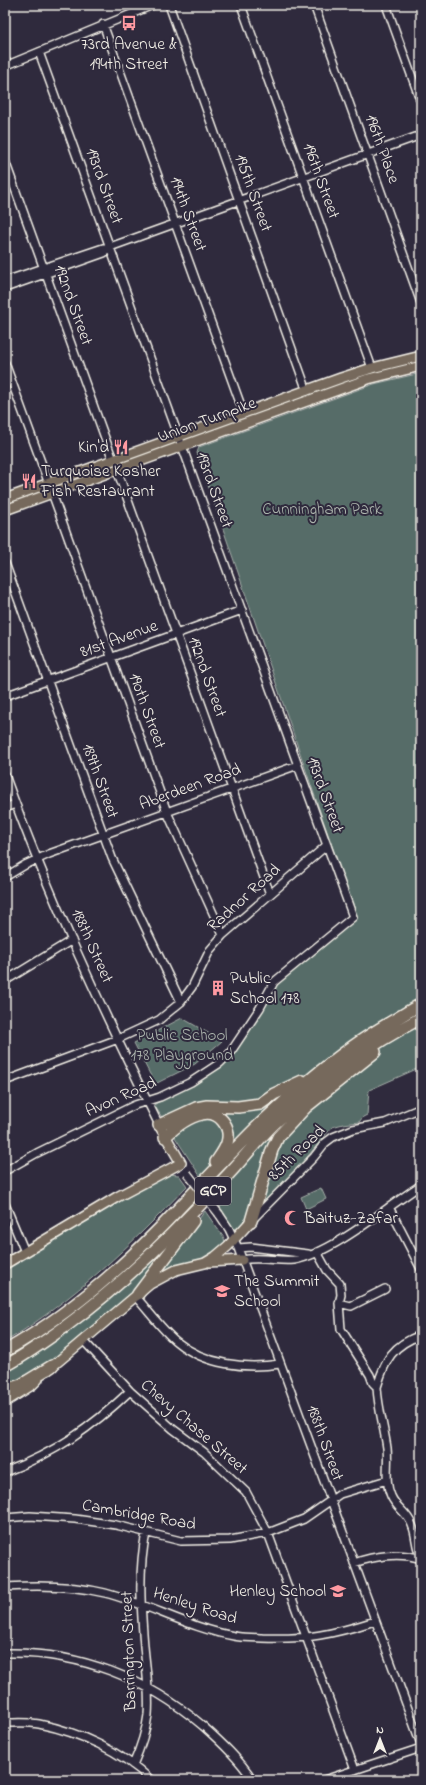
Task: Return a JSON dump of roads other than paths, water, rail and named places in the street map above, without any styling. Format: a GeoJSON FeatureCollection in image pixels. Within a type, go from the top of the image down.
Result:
{"type":"FeatureCollection","features":[{"type":"Feature","properties":{"kind":"highway","name":"GCP"},"geometry":{"type":"LineString","coordinates":[[5,1351],[46,1325],[84,1297],[127,1260],[261,1124],[319,1072],[352,1046],[421,1004]]}},
{"type":"Feature","properties":{"kind":"highway","name":"GCP"},"geometry":{"type":"LineString","coordinates":[[5,1366],[51,1337],[91,1307],[127,1277],[170,1236],[273,1125],[304,1097],[353,1059],[407,1025],[421,1018]]}},
{"type":"Feature","properties":{"kind":"highway"},"geometry":{"type":"LineString","coordinates":[[136,1295],[200,1212],[275,1135],[330,1087],[407,1025]]}},
{"type":"Feature","properties":{"kind":"highway"},"geometry":{"type":"LineString","coordinates":[[159,1125],[196,1108],[207,1106],[238,1107],[260,1104],[274,1094],[319,1072]]}},
{"type":"Feature","properties":{"kind":"highway"},"geometry":{"type":"LineString","coordinates":[[165,1138],[177,1125],[202,1114],[216,1116],[223,1121],[226,1126],[228,1138],[224,1151],[191,1196]]}},
{"type":"Feature","properties":{"kind":"highway"},"geometry":{"type":"LineString","coordinates":[[251,1221],[274,1146],[282,1133],[297,1116]]}},
{"type":"Feature","properties":{"kind":"highway"},"geometry":{"type":"LineString","coordinates":[[5,1390],[21,1386],[52,1366]]}},
{"type":"Feature","properties":{"kind":"main road","name":"Union Turnpike"},"geometry":{"type":"LineString","coordinates":[[5,510],[113,460],[372,368],[421,356]]}},
{"type":"Feature","properties":{"kind":"main road","name":"Union Turnpike"},"geometry":{"type":"LineString","coordinates":[[5,499],[50,489],[117,470],[368,379],[421,366]]}},
{"type":"Feature","properties":{"kind":"main road"},"geometry":{"type":"LineString","coordinates":[[5,1264],[117,1197],[180,1163],[159,1125]]}},
{"type":"Feature","properties":{"kind":"main road","name":"85th Road"},"geometry":{"type":"LineString","coordinates":[[205,1263],[219,1254],[251,1221]]}},
{"type":"Feature","properties":{"kind":"main road"},"geometry":{"type":"LineString","coordinates":[[5,1402],[32,1385],[82,1340],[136,1295],[167,1274],[186,1267],[205,1263],[242,1260]]}},
{"type":"Feature","properties":{"kind":"street"},"geometry":{"type":"LineString","coordinates":[[5,66],[103,24],[153,5]]}},
{"type":"Feature","properties":{"kind":"street","name":"195th Street"},"geometry":{"type":"LineString","coordinates":[[169,5],[307,390]]}},
{"type":"Feature","properties":{"kind":"street","name":"196th Street"},"geometry":{"type":"LineString","coordinates":[[241,5],[372,368]]}},
{"type":"Feature","properties":{"kind":"street","name":"196th Place"},"geometry":{"type":"LineString","coordinates":[[314,5],[421,303]]}},
{"type":"Feature","properties":{"kind":"street"},"geometry":{"type":"LineString","coordinates":[[386,5],[421,102]]}},
{"type":"Feature","properties":{"kind":"street","name":"194th Street"},"geometry":{"type":"LineString","coordinates":[[103,24],[244,414]]}},
{"type":"Feature","properties":{"kind":"street","name":"193rd Street"},"geometry":{"type":"LineString","coordinates":[[39,52],[353,917]]}},
{"type":"Feature","properties":{"kind":"street"},"geometry":{"type":"LineString","coordinates":[[5,288],[44,270],[103,248],[110,247],[240,201],[421,135]]}},
{"type":"Feature","properties":{"kind":"street","name":"192nd Street"},"geometry":{"type":"LineString","coordinates":[[5,161],[113,460]]}},
{"type":"Feature","properties":{"kind":"street"},"geometry":{"type":"LineString","coordinates":[[5,281],[44,270]]}},
{"type":"Feature","properties":{"kind":"street","name":"190th Street"},"geometry":{"type":"LineString","coordinates":[[5,363],[167,812],[223,935]]}},
{"type":"Feature","properties":{"kind":"street","name":"192nd Street"},"geometry":{"type":"LineString","coordinates":[[117,470],[270,894]]}},
{"type":"Feature","properties":{"kind":"street","name":"189th Street"},"geometry":{"type":"LineString","coordinates":[[5,563],[112,858],[181,1002]]}},
{"type":"Feature","properties":{"kind":"street","name":"81st Avenue"},"geometry":{"type":"LineString","coordinates":[[5,696],[242,610]]}},
{"type":"Feature","properties":{"kind":"street","name":"Aberdeen Road"},"geometry":{"type":"LineString","coordinates":[[5,876],[36,859],[298,765]]}},
{"type":"Feature","properties":{"kind":"street","name":"188th Street"},"geometry":{"type":"LineString","coordinates":[[5,775],[36,859],[72,940],[159,1125]]}},
{"type":"Feature","properties":{"kind":"street"},"geometry":{"type":"LineString","coordinates":[[5,808],[15,804]]}},
{"type":"Feature","properties":{"kind":"street","name":"Radnor Road"},"geometry":{"type":"LineString","coordinates":[[5,1081],[118,1039],[159,1020],[181,1002],[192,988],[210,950],[223,935],[327,845]]}},
{"type":"Feature","properties":{"kind":"street","name":"Avon Road"},"geometry":{"type":"LineString","coordinates":[[5,1171],[37,1153],[135,1105],[191,1082],[220,1063],[230,1053],[274,982],[353,917]]}},
{"type":"Feature","properties":{"kind":"street"},"geometry":{"type":"LineString","coordinates":[[5,981],[72,940]]}},
{"type":"Feature","properties":{"kind":"street","name":"85th Road"},"geometry":{"type":"LineString","coordinates":[[251,1221],[314,1157],[325,1143],[333,1137],[353,1129],[385,1123],[421,1108]]}},
{"type":"Feature","properties":{"kind":"street","name":"188th Street"},"geometry":{"type":"LineString","coordinates":[[180,1163],[219,1214],[234,1238],[421,1744]]}},
{"type":"Feature","properties":{"kind":"street"},"geometry":{"type":"LineString","coordinates":[[242,1260],[255,1257],[295,1260],[313,1253],[337,1242],[421,1185]]}},
{"type":"Feature","properties":{"kind":"street"},"geometry":{"type":"LineString","coordinates":[[5,1204],[25,1252]]}},
{"type":"Feature","properties":{"kind":"street"},"geometry":{"type":"LineString","coordinates":[[389,1207],[421,1269]]}},
{"type":"Feature","properties":{"kind":"street"},"geometry":{"type":"LineString","coordinates":[[238,1248],[251,1247],[313,1253],[340,1284],[341,1295],[339,1303],[341,1329],[370,1375],[373,1383],[377,1387]]}},
{"type":"Feature","properties":{"kind":"street"},"geometry":{"type":"LineString","coordinates":[[339,1303],[351,1306],[385,1289]]}},
{"type":"Feature","properties":{"kind":"street"},"geometry":{"type":"LineString","coordinates":[[136,1295],[176,1342],[194,1352],[208,1358],[239,1366],[268,1366],[280,1364]]}},
{"type":"Feature","properties":{"kind":"street"},"geometry":{"type":"LineString","coordinates":[[354,1563],[364,1559],[403,1555],[421,1558],[415,1541],[413,1526],[406,1514],[395,1505],[390,1495],[387,1480],[388,1456],[377,1387],[383,1367],[387,1359],[396,1348],[407,1341],[421,1336]]}},
{"type":"Feature","properties":{"kind":"street","name":"Chevy Chase Street"},"geometry":{"type":"LineString","coordinates":[[82,1340],[130,1391],[173,1429],[209,1457],[246,1492],[268,1533],[355,1770]]}},
{"type":"Feature","properties":{"kind":"street"},"geometry":{"type":"LineString","coordinates":[[370,1375],[383,1367]]}},
{"type":"Feature","properties":{"kind":"street"},"geometry":{"type":"LineString","coordinates":[[5,1472],[63,1445],[103,1416],[130,1391]]}},
{"type":"Feature","properties":{"kind":"street","name":"Cambridge Road"},"geometry":{"type":"LineString","coordinates":[[5,1518],[30,1516],[74,1519],[116,1525],[146,1534],[181,1541],[210,1542],[268,1533],[304,1519],[331,1502],[340,1494],[387,1480]]}},
{"type":"Feature","properties":{"kind":"street","name":"Barrington Street"},"geometry":{"type":"LineString","coordinates":[[133,1765],[146,1726],[148,1687],[142,1605],[142,1564],[146,1534]]}},
{"type":"Feature","properties":{"kind":"street"},"geometry":{"type":"LineString","coordinates":[[403,1555],[415,1541]]}},
{"type":"Feature","properties":{"kind":"street","name":"Henley Road"},"geometry":{"type":"LineString","coordinates":[[5,1587],[69,1587],[105,1593],[142,1605],[180,1621],[235,1636],[307,1638],[339,1632],[375,1621]]}},
{"type":"Feature","properties":{"kind":"street"},"geometry":{"type":"LineString","coordinates":[[5,1653],[48,1656],[89,1664],[126,1676],[148,1687],[179,1706],[224,1744],[253,1780]]}},
{"type":"Feature","properties":{"kind":"street"},"geometry":{"type":"LineString","coordinates":[[5,1723],[38,1724],[78,1735],[133,1765],[150,1780]]}},
{"type":"Feature","properties":{"kind":"street"},"geometry":{"type":"LineString","coordinates":[[324,1780],[421,1748]]}},
{"type":"Feature","properties":{"kind":"place","name":"73rd Avenue & 194th Street"},"geometry":{"type":"Point","coordinates":[129,23]}},
{"type":"Feature","properties":{"kind":"place","name":"Kin'd"},"geometry":{"type":"Point","coordinates":[121,447]}},
{"type":"Feature","properties":{"kind":"place","name":"Turquoise Kosher Fish Restaurant"},"geometry":{"type":"Point","coordinates":[29,481]}},
{"type":"Feature","properties":{"kind":"place","name":"Public School 178"},"geometry":{"type":"Point","coordinates":[218,988]}},
{"type":"Feature","properties":{"kind":"place","name":"Baituz-Zafar"},"geometry":{"type":"Point","coordinates":[292,1218]}},
{"type":"Feature","properties":{"kind":"place","name":"The Summit School"},"geometry":{"type":"Point","coordinates":[222,1291]}},
{"type":"Feature","properties":{"kind":"place","name":"Henley School"},"geometry":{"type":"Point","coordinates":[338,1591]}},
{"type":"Feature","properties":{"kind":"park label","name":"Cunningham Park"},"geometry":{"type":"Point","coordinates":[322,509]}},
{"type":"Feature","properties":{"kind":"park label","name":"Public School 178 Playground"},"geometry":{"type":"Point","coordinates":[182,1045]}}]}
